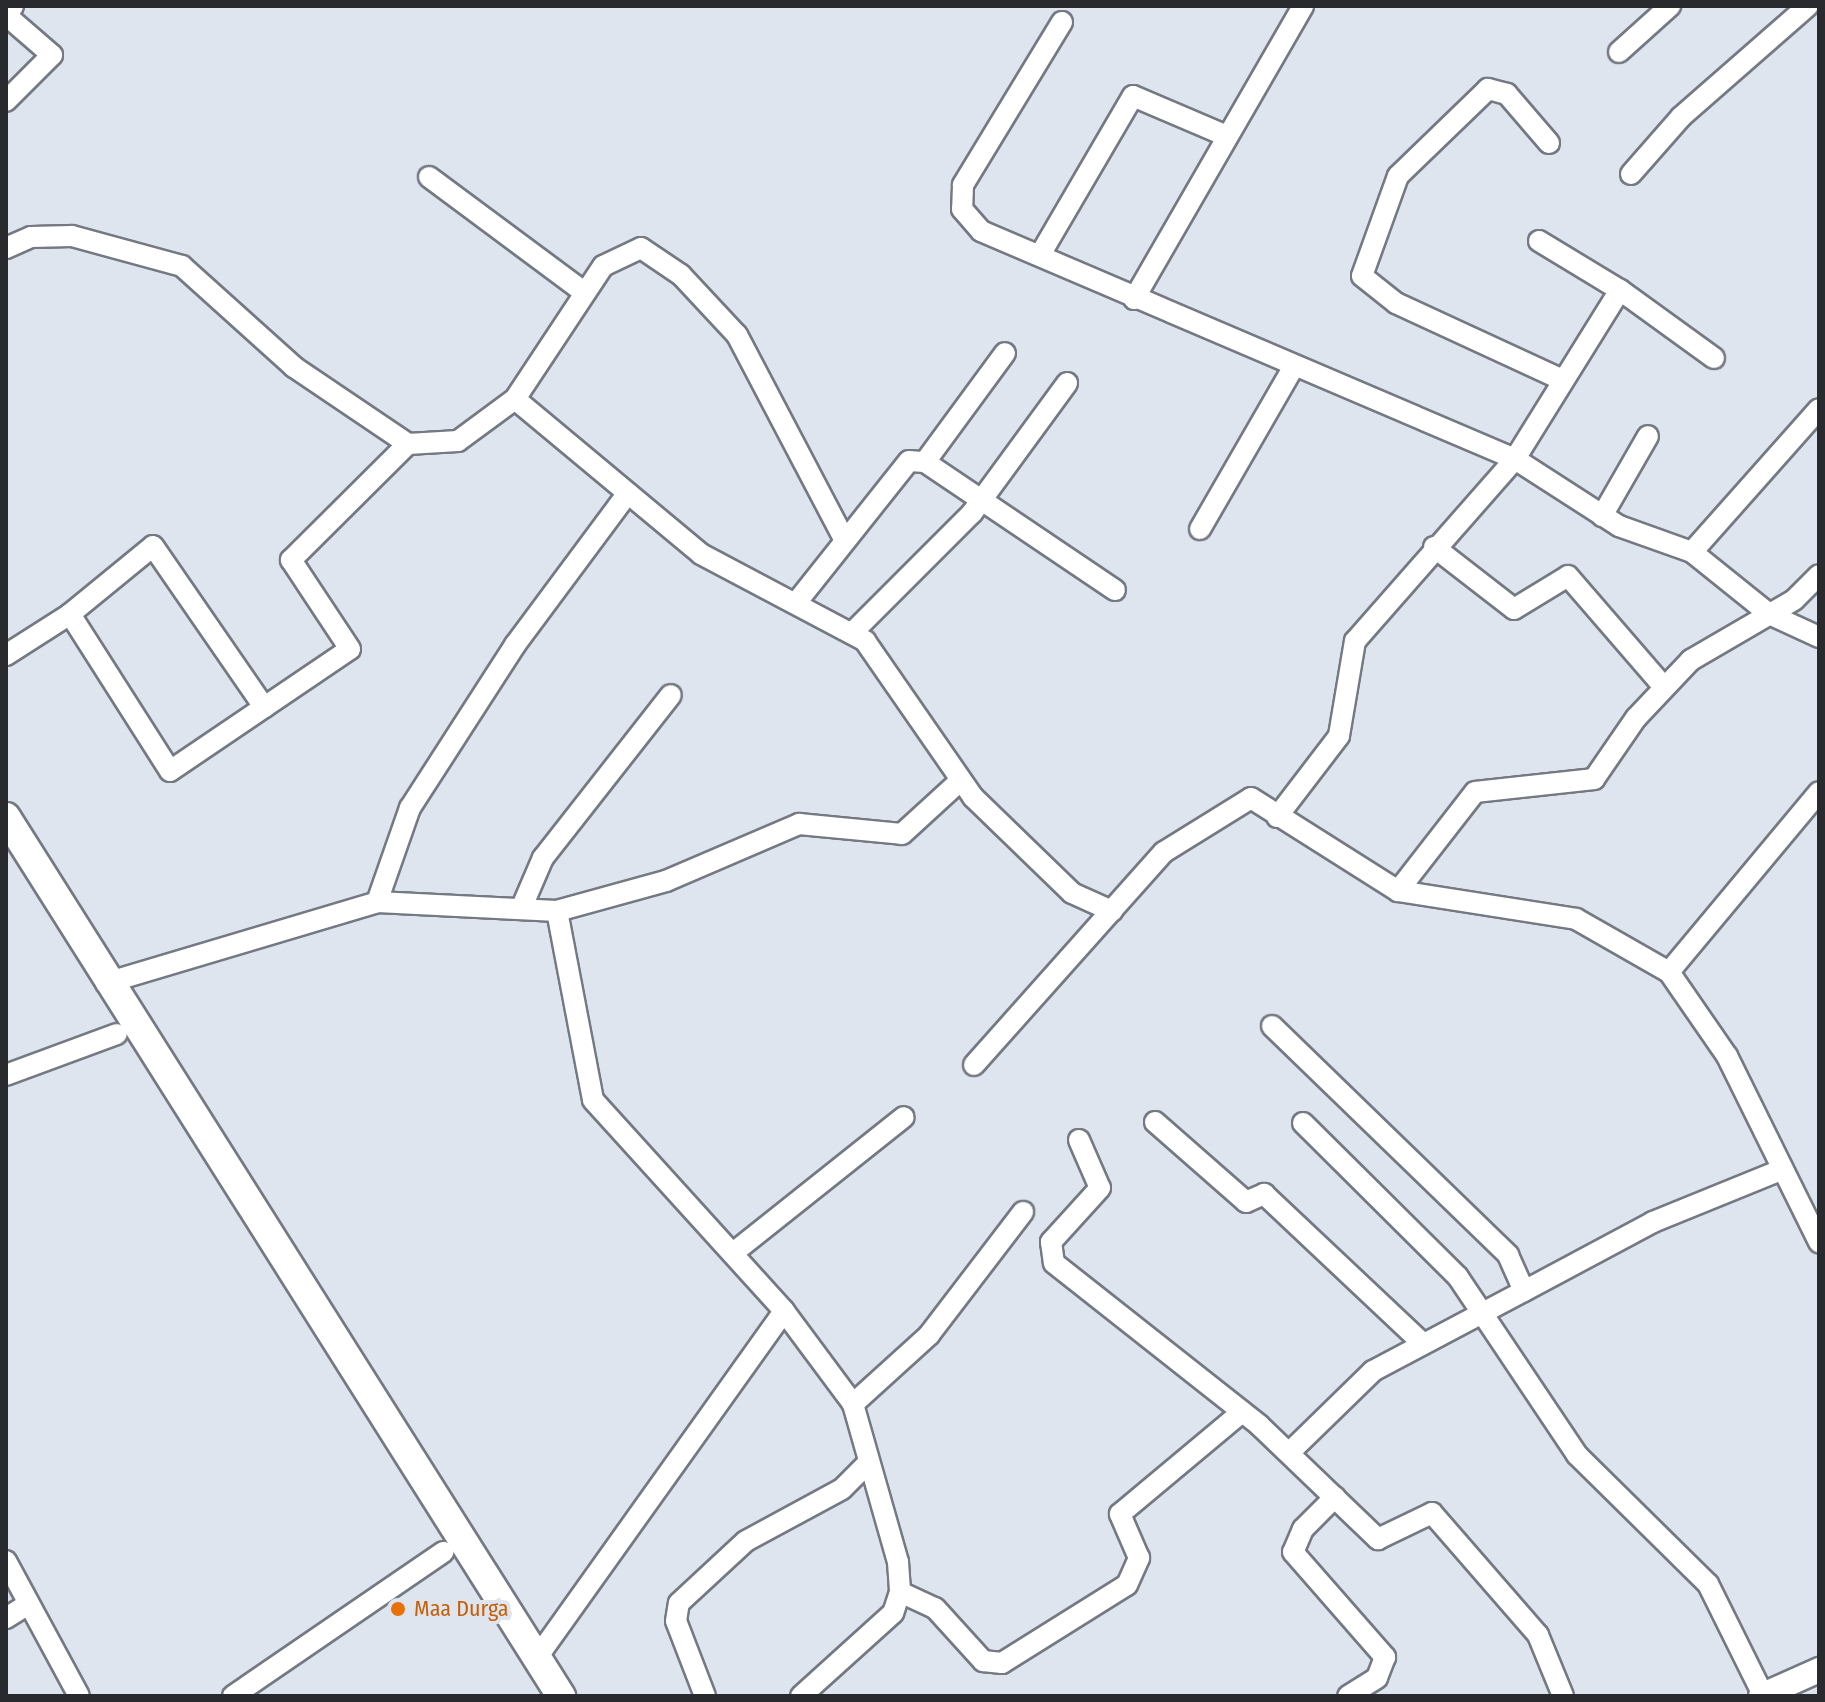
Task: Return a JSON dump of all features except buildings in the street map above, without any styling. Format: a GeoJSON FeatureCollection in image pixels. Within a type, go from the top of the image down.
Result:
{"type":"FeatureCollection","features":[{"type":"Feature","properties":{"kind":"main road"},"geometry":{"type":"LineString","coordinates":[[6,817],[106,983],[179,1116],[443,1552],[538,1696]]}},
{"type":"Feature","properties":{"kind":"main road"},"geometry":{"type":"LineString","coordinates":[[6,853],[117,1034],[179,1116],[561,1696]]}},
{"type":"Feature","properties":{"kind":"street"},"geometry":{"type":"LineString","coordinates":[[6,101],[52,55],[7,16],[13,6]]}},
{"type":"Feature","properties":{"kind":"street"},"geometry":{"type":"LineString","coordinates":[[1134,299],[1303,6]]}},
{"type":"Feature","properties":{"kind":"street"},"geometry":{"type":"LineString","coordinates":[[1619,52],[1670,6]]}},
{"type":"Feature","properties":{"kind":"street"},"geometry":{"type":"LineString","coordinates":[[1631,174],[1681,117],[1808,6]]}},
{"type":"Feature","properties":{"kind":"street"},"geometry":{"type":"LineString","coordinates":[[1062,22],[963,185],[962,209],[981,231],[1134,299],[1515,459],[1602,516],[1692,552],[1769,614],[1819,637]]}},
{"type":"Feature","properties":{"kind":"street"},"geometry":{"type":"LineString","coordinates":[[1549,143],[1507,94],[1488,89],[1398,176],[1362,276],[1396,303],[1563,380]]}},
{"type":"Feature","properties":{"kind":"street"},"geometry":{"type":"LineString","coordinates":[[1040,255],[1133,96],[1227,136]]}},
{"type":"Feature","properties":{"kind":"street"},"geometry":{"type":"LineString","coordinates":[[429,177],[585,293]]}},
{"type":"Feature","properties":{"kind":"street"},"geometry":{"type":"LineString","coordinates":[[6,248],[31,237],[72,236],[182,266],[294,367],[408,444],[458,441],[515,399],[585,293],[616,254],[641,248],[714,305],[737,335],[844,539]]}},
{"type":"Feature","properties":{"kind":"street"},"geometry":{"type":"LineString","coordinates":[[1539,241],[1620,290],[1714,358]]}},
{"type":"Feature","properties":{"kind":"street"},"geometry":{"type":"LineString","coordinates":[[1277,817],[1339,736],[1355,641],[1434,547],[1515,459],[1620,290]]}},
{"type":"Feature","properties":{"kind":"street"},"geometry":{"type":"LineString","coordinates":[[925,462],[1005,353]]}},
{"type":"Feature","properties":{"kind":"street"},"geometry":{"type":"LineString","coordinates":[[1200,529],[1294,366]]}},
{"type":"Feature","properties":{"kind":"street"},"geometry":{"type":"LineString","coordinates":[[852,633],[981,499],[1067,383]]}},
{"type":"Feature","properties":{"kind":"street"},"geometry":{"type":"LineString","coordinates":[[515,399],[701,554],[865,641],[960,781],[1072,893],[1112,911]]}},
{"type":"Feature","properties":{"kind":"street"},"geometry":{"type":"LineString","coordinates":[[1692,552],[1819,409]]}},
{"type":"Feature","properties":{"kind":"street"},"geometry":{"type":"LineString","coordinates":[[1602,516],[1648,436]]}},
{"type":"Feature","properties":{"kind":"street"},"geometry":{"type":"LineString","coordinates":[[70,614],[170,771],[350,649],[291,560],[408,444]]}},
{"type":"Feature","properties":{"kind":"street"},"geometry":{"type":"LineString","coordinates":[[796,603],[896,471],[909,461],[925,462],[1115,590]]}},
{"type":"Feature","properties":{"kind":"street"},"geometry":{"type":"LineString","coordinates":[[377,902],[410,808],[515,645],[628,493]]}},
{"type":"Feature","properties":{"kind":"street"},"geometry":{"type":"LineString","coordinates":[[6,655],[70,614],[153,546],[264,707]]}},
{"type":"Feature","properties":{"kind":"street"},"geometry":{"type":"LineString","coordinates":[[1434,547],[1514,609],[1568,576],[1663,686]]}},
{"type":"Feature","properties":{"kind":"street"},"geometry":{"type":"LineString","coordinates":[[1398,891],[1475,792],[1594,779],[1663,686],[1691,660],[1769,614],[1819,575]]}},
{"type":"Feature","properties":{"kind":"street"},"geometry":{"type":"LineString","coordinates":[[521,909],[543,858],[671,695]]}},
{"type":"Feature","properties":{"kind":"street"},"geometry":{"type":"LineString","coordinates":[[106,983],[377,902],[557,911],[666,881],[799,824],[902,834],[960,781]]}},
{"type":"Feature","properties":{"kind":"street"},"geometry":{"type":"LineString","coordinates":[[1669,972],[1819,792]]}},
{"type":"Feature","properties":{"kind":"street"},"geometry":{"type":"LineString","coordinates":[[974,1065],[1164,852],[1251,798],[1398,891],[1576,919],[1669,972],[1727,1056],[1819,1242]]}},
{"type":"Feature","properties":{"kind":"street"},"geometry":{"type":"LineString","coordinates":[[557,911],[593,1100],[784,1311],[853,1404],[900,1592],[893,1613],[801,1696]]}},
{"type":"Feature","properties":{"kind":"street"},"geometry":{"type":"LineString","coordinates":[[1272,1026],[1508,1255],[1524,1291]]}},
{"type":"Feature","properties":{"kind":"street"},"geometry":{"type":"LineString","coordinates":[[6,1075],[117,1034]]}},
{"type":"Feature","properties":{"kind":"street"},"geometry":{"type":"LineString","coordinates":[[733,1253],[904,1117]]}},
{"type":"Feature","properties":{"kind":"street"},"geometry":{"type":"LineString","coordinates":[[1155,1122],[1246,1202],[1264,1194],[1419,1340]]}},
{"type":"Feature","properties":{"kind":"street"},"geometry":{"type":"LineString","coordinates":[[1303,1123],[1458,1277],[1577,1455],[1708,1584],[1762,1696],[1819,1670]]}},
{"type":"Feature","properties":{"kind":"street"},"geometry":{"type":"LineString","coordinates":[[1079,1140],[1100,1188],[1051,1242],[1054,1263],[1242,1412],[1378,1539],[1432,1513],[1538,1635],[1563,1696]]}},
{"type":"Feature","properties":{"kind":"street"},"geometry":{"type":"LineString","coordinates":[[1289,1453],[1373,1371],[1419,1340],[1524,1291],[1653,1222],[1781,1170]]}},
{"type":"Feature","properties":{"kind":"street"},"geometry":{"type":"LineString","coordinates":[[853,1404],[929,1335],[1023,1212]]}},
{"type":"Feature","properties":{"kind":"street"},"geometry":{"type":"LineString","coordinates":[[536,1659],[784,1311]]}},
{"type":"Feature","properties":{"kind":"street"},"geometry":{"type":"LineString","coordinates":[[900,1592],[935,1608],[983,1661],[1002,1663],[1127,1585],[1139,1558],[1120,1514],[1242,1412]]}},
{"type":"Feature","properties":{"kind":"street"},"geometry":{"type":"LineString","coordinates":[[705,1696],[676,1621],[679,1603],[746,1541],[842,1489],[869,1462]]}},
{"type":"Feature","properties":{"kind":"street"},"geometry":{"type":"LineString","coordinates":[[1335,1497],[1295,1539],[1293,1552],[1381,1647],[1382,1671],[1354,1695]]}},
{"type":"Feature","properties":{"kind":"street"},"geometry":{"type":"LineString","coordinates":[[233,1696],[443,1552]]}},
{"type":"Feature","properties":{"kind":"street"},"geometry":{"type":"LineString","coordinates":[[6,1561],[79,1696]]}},
{"type":"Feature","properties":{"kind":"street"},"geometry":{"type":"LineString","coordinates":[[6,1618],[28,1604]]}},
{"type":"Feature","properties":{"kind":"place","name":"Maa Durga"},"geometry":{"type":"Point","coordinates":[398,1609]}}]}
